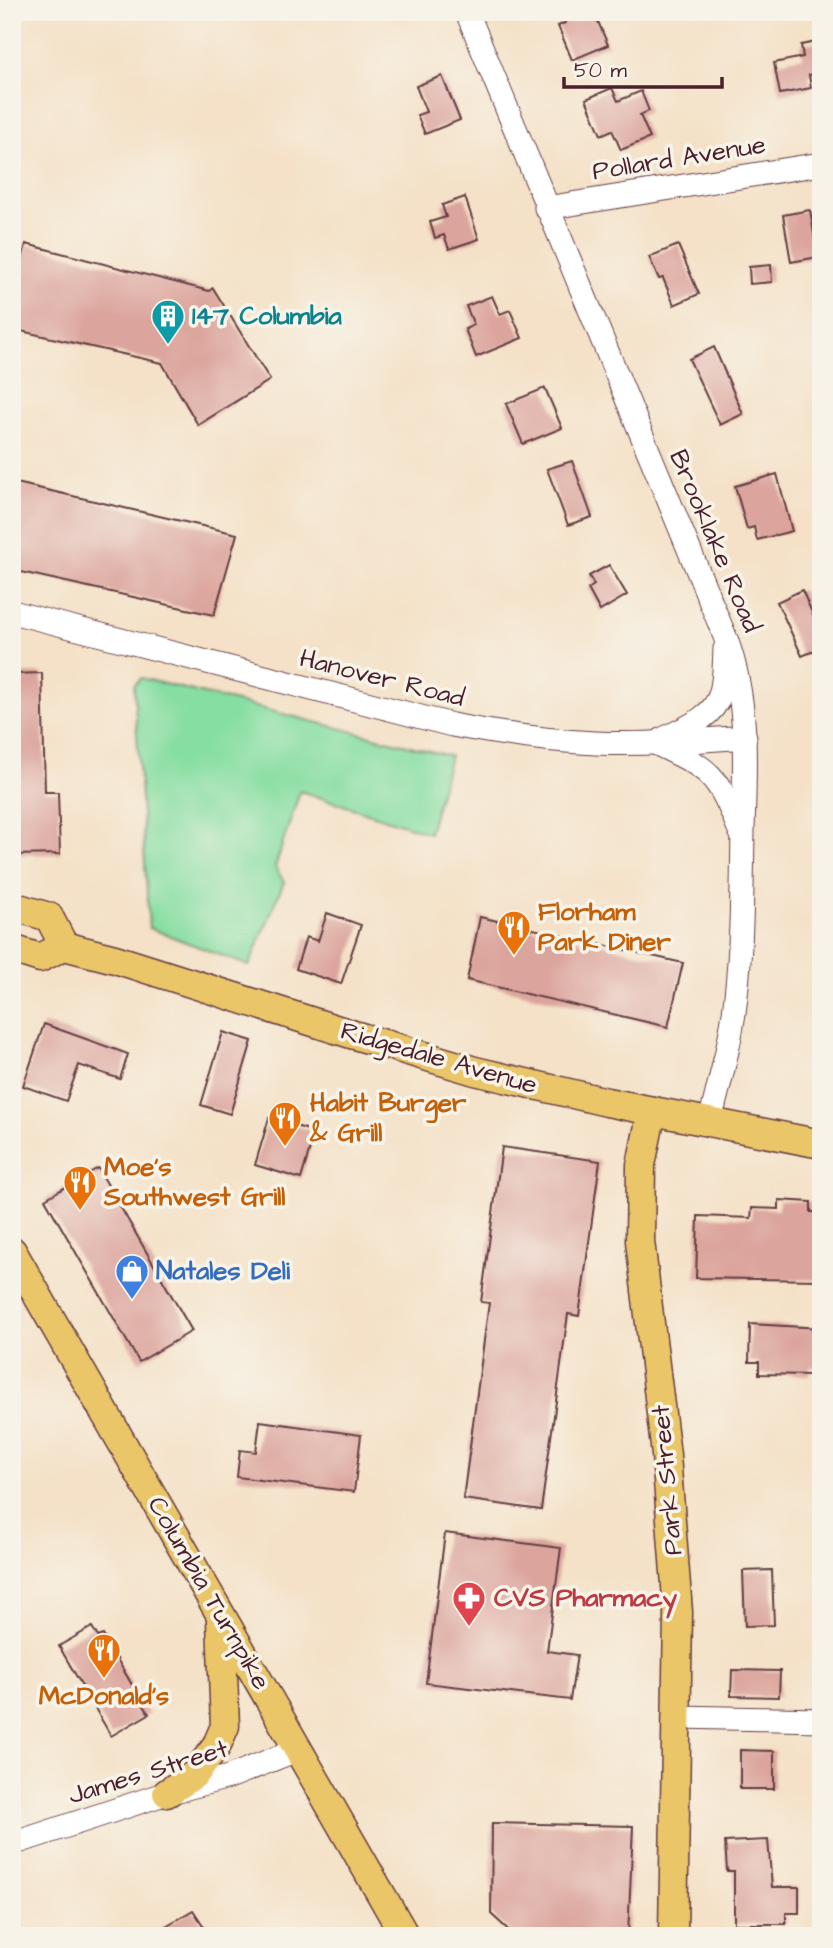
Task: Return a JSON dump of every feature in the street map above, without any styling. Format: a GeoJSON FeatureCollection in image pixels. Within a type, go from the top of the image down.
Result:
{"type":"FeatureCollection","features":[{"type":"Feature","properties":{"kind":"main road"},"geometry":{"type":"LineString","coordinates":[[12,906],[49,917],[64,946],[40,958],[12,949]]}},
{"type":"Feature","properties":{"kind":"main road","name":"Ridgedale Avenue"},"geometry":{"type":"LineString","coordinates":[[64,946],[115,959],[475,1071],[652,1111],[821,1144]]}},
{"type":"Feature","properties":{"kind":"main road","name":"Park Street"},"geometry":{"type":"LineString","coordinates":[[652,1111],[641,1165],[640,1241],[666,1455],[678,1612],[673,1936]]}},
{"type":"Feature","properties":{"kind":"main road","name":"Columbia Turnpike"},"geometry":{"type":"LineString","coordinates":[[12,1251],[405,1936]]}},
{"type":"Feature","properties":{"kind":"main road"},"geometry":{"type":"LineString","coordinates":[[167,1793],[195,1774],[216,1747],[225,1726],[221,1615]]}},
{"type":"Feature","properties":{"kind":"street","name":"Brooklake Road"},"geometry":{"type":"LineString","coordinates":[[467,12],[726,639],[740,688],[745,737],[736,1001],[710,1122]]}},
{"type":"Feature","properties":{"kind":"street","name":"Pollard Avenue"},"geometry":{"type":"LineString","coordinates":[[546,208],[821,164]]}},
{"type":"Feature","properties":{"kind":"street","name":"Hanover Road"},"geometry":{"type":"LineString","coordinates":[[12,612],[452,725],[537,739],[595,743],[656,744],[745,737]]}},
{"type":"Feature","properties":{"kind":"street"},"geometry":{"type":"LineString","coordinates":[[656,744],[696,721],[716,703],[721,692],[726,639]]}},
{"type":"Feature","properties":{"kind":"street"},"geometry":{"type":"LineString","coordinates":[[656,744],[698,765],[714,777],[724,793],[743,838]]}},
{"type":"Feature","properties":{"kind":"street"},"geometry":{"type":"LineString","coordinates":[[678,1717],[821,1720]]}},
{"type":"Feature","properties":{"kind":"street","name":"James Street"},"geometry":{"type":"LineString","coordinates":[[12,1844],[167,1793],[229,1777],[299,1749]]}},
{"type":"Feature","properties":{"kind":"green space"},"geometry":{"type":"Polygon","coordinates":[[[141,678],[450,756],[429,833],[300,791],[275,867],[284,882],[249,966],[149,928],[134,685],[141,678]]]}},
{"type":"Feature","properties":{"kind":"building"},"geometry":{"type":"Polygon","coordinates":[[[560,12],[594,12],[608,45],[572,60],[558,26],[565,23],[560,12]]]}},
{"type":"Feature","properties":{"kind":"building"},"geometry":{"type":"Polygon","coordinates":[[[821,41],[821,73],[809,75],[811,88],[780,94],[774,63],[803,57],[801,45],[821,41]]]}},
{"type":"Feature","properties":{"kind":"building"},"geometry":{"type":"Polygon","coordinates":[[[442,76],[460,120],[425,134],[417,115],[426,112],[416,86],[442,76]]]}},
{"type":"Feature","properties":{"kind":"building"},"geometry":{"type":"Polygon","coordinates":[[[612,88],[618,101],[641,91],[649,111],[640,115],[650,138],[621,150],[612,130],[601,135],[586,99],[612,88]]]}},
{"type":"Feature","properties":{"kind":"building"},"geometry":{"type":"Polygon","coordinates":[[[465,197],[479,239],[449,249],[444,235],[435,238],[430,222],[446,217],[442,205],[465,197]]]}},
{"type":"Feature","properties":{"kind":"building"},"geometry":{"type":"Polygon","coordinates":[[[810,210],[818,257],[791,262],[783,215],[810,210]]]}},
{"type":"Feature","properties":{"kind":"building","name":"147 Columbia"},"geometry":{"type":"Polygon","coordinates":[[[26,244],[209,291],[213,288],[270,380],[198,425],[162,363],[12,329],[12,298],[26,244]]]}},
{"type":"Feature","properties":{"kind":"building"},"geometry":{"type":"Polygon","coordinates":[[[678,245],[699,294],[674,305],[663,278],[659,279],[649,257],[678,245]]]}},
{"type":"Feature","properties":{"kind":"building"},"geometry":{"type":"Polygon","coordinates":[[[771,265],[772,282],[750,284],[749,267],[771,265]]]}},
{"type":"Feature","properties":{"kind":"building"},"geometry":{"type":"Polygon","coordinates":[[[492,296],[500,314],[510,310],[522,338],[476,357],[465,329],[474,325],[466,306],[492,296]]]}},
{"type":"Feature","properties":{"kind":"building"},"geometry":{"type":"Polygon","coordinates":[[[714,347],[743,414],[720,425],[689,359],[714,347]]]}},
{"type":"Feature","properties":{"kind":"building"},"geometry":{"type":"Polygon","coordinates":[[[545,388],[562,428],[523,444],[506,404],[545,388]]]}},
{"type":"Feature","properties":{"kind":"building"},"geometry":{"type":"Polygon","coordinates":[[[572,461],[592,517],[568,525],[547,469],[572,461]]]}},
{"type":"Feature","properties":{"kind":"building"},"geometry":{"type":"Polygon","coordinates":[[[777,474],[792,531],[757,540],[754,527],[747,529],[735,486],[777,474]]]}},
{"type":"Feature","properties":{"kind":"building"},"geometry":{"type":"Polygon","coordinates":[[[12,482],[237,534],[214,615],[12,570],[12,482]]]}},
{"type":"Feature","properties":{"kind":"building"},"geometry":{"type":"Polygon","coordinates":[[[609,565],[627,595],[600,611],[588,589],[594,585],[589,576],[609,565]]]}},
{"type":"Feature","properties":{"kind":"building"},"geometry":{"type":"Polygon","coordinates":[[[802,590],[821,633],[821,648],[802,656],[777,602],[802,590]]]}},
{"type":"Feature","properties":{"kind":"building"},"geometry":{"type":"Polygon","coordinates":[[[42,673],[45,792],[58,792],[60,854],[12,855],[12,674],[42,673]]]}},
{"type":"Feature","properties":{"kind":"building"},"geometry":{"type":"Polygon","coordinates":[[[327,913],[361,925],[341,984],[296,969],[306,937],[318,941],[327,913]]]}},
{"type":"Feature","properties":{"kind":"building"},"geometry":{"type":"Polygon","coordinates":[[[480,917],[683,963],[668,1027],[467,980],[480,917]]]}},
{"type":"Feature","properties":{"kind":"building"},"geometry":{"type":"Polygon","coordinates":[[[44,1024],[128,1054],[120,1079],[79,1065],[66,1101],[23,1086],[44,1024]]]}},
{"type":"Feature","properties":{"kind":"building"},"geometry":{"type":"Polygon","coordinates":[[[223,1032],[252,1041],[230,1114],[201,1105],[223,1032]]]}},
{"type":"Feature","properties":{"kind":"building","name":"Habit Burger & Grill"},"geometry":{"type":"Polygon","coordinates":[[[269,1118],[315,1132],[301,1179],[255,1165],[269,1118]]]}},
{"type":"Feature","properties":{"kind":"building"},"geometry":{"type":"Polygon","coordinates":[[[502,1147],[600,1161],[579,1316],[568,1314],[541,1510],[463,1499],[489,1303],[481,1302],[502,1147]]]}},
{"type":"Feature","properties":{"kind":"building"},"geometry":{"type":"Polygon","coordinates":[[[98,1168],[192,1331],[139,1362],[45,1199],[98,1168]]]}},
{"type":"Feature","properties":{"kind":"building"},"geometry":{"type":"Polygon","coordinates":[[[779,1200],[811,1202],[811,1212],[821,1212],[821,1280],[696,1278],[698,1216],[751,1218],[752,1208],[779,1209],[779,1200]]]}},
{"type":"Feature","properties":{"kind":"building"},"geometry":{"type":"Polygon","coordinates":[[[750,1324],[821,1328],[821,1367],[810,1367],[810,1375],[759,1374],[759,1362],[749,1362],[750,1324]]]}},
{"type":"Feature","properties":{"kind":"building"},"geometry":{"type":"Polygon","coordinates":[[[260,1421],[361,1435],[354,1492],[237,1477],[240,1450],[256,1452],[260,1421]]]}},
{"type":"Feature","properties":{"kind":"building"},"geometry":{"type":"Polygon","coordinates":[[[445,1533],[561,1548],[547,1651],[577,1655],[570,1700],[426,1683],[445,1533]]]}},
{"type":"Feature","properties":{"kind":"building"},"geometry":{"type":"Polygon","coordinates":[[[772,1570],[774,1625],[745,1626],[743,1571],[772,1570]]]}},
{"type":"Feature","properties":{"kind":"building","name":"McDonald's"},"geometry":{"type":"Polygon","coordinates":[[[92,1627],[98,1637],[103,1635],[149,1714],[111,1736],[59,1646],[92,1627]]]}},
{"type":"Feature","properties":{"kind":"building"},"geometry":{"type":"Polygon","coordinates":[[[732,1670],[780,1671],[779,1697],[731,1696],[732,1670]]]}},
{"type":"Feature","properties":{"kind":"building"},"geometry":{"type":"Polygon","coordinates":[[[740,1750],[774,1751],[774,1789],[740,1789],[740,1750]]]}},
{"type":"Feature","properties":{"kind":"building"},"geometry":{"type":"Polygon","coordinates":[[[492,1823],[633,1826],[628,1936],[515,1936],[491,1914],[492,1823]]]}},
{"type":"Feature","properties":{"kind":"building"},"geometry":{"type":"Polygon","coordinates":[[[768,1840],[772,1887],[799,1887],[799,1913],[786,1913],[786,1924],[734,1924],[734,1871],[727,1871],[725,1842],[768,1840]]]}},
{"type":"Feature","properties":{"kind":"building"},"geometry":{"type":"Polygon","coordinates":[[[193,1910],[210,1936],[149,1936],[193,1910]]]}},
{"type":"Feature","properties":{"kind":"place","name":"147 Columbia"},"geometry":{"type":"Point","coordinates":[168,346]}},
{"type":"Feature","properties":{"kind":"place","name":"Florham Park Diner"},"geometry":{"type":"Point","coordinates":[514,957]}},
{"type":"Feature","properties":{"kind":"place","name":"Habit Burger & Grill"},"geometry":{"type":"Point","coordinates":[285,1148]}},
{"type":"Feature","properties":{"kind":"place","name":"Moe's Southwest Grill"},"geometry":{"type":"Point","coordinates":[80,1212]}},
{"type":"Feature","properties":{"kind":"place","name":"Natales Deli"},"geometry":{"type":"Point","coordinates":[132,1301]}},
{"type":"Feature","properties":{"kind":"place","name":"CVS Pharmacy"},"geometry":{"type":"Point","coordinates":[469,1628]}},
{"type":"Feature","properties":{"kind":"place","name":"McDonald's"},"geometry":{"type":"Point","coordinates":[104,1680]}}]}
